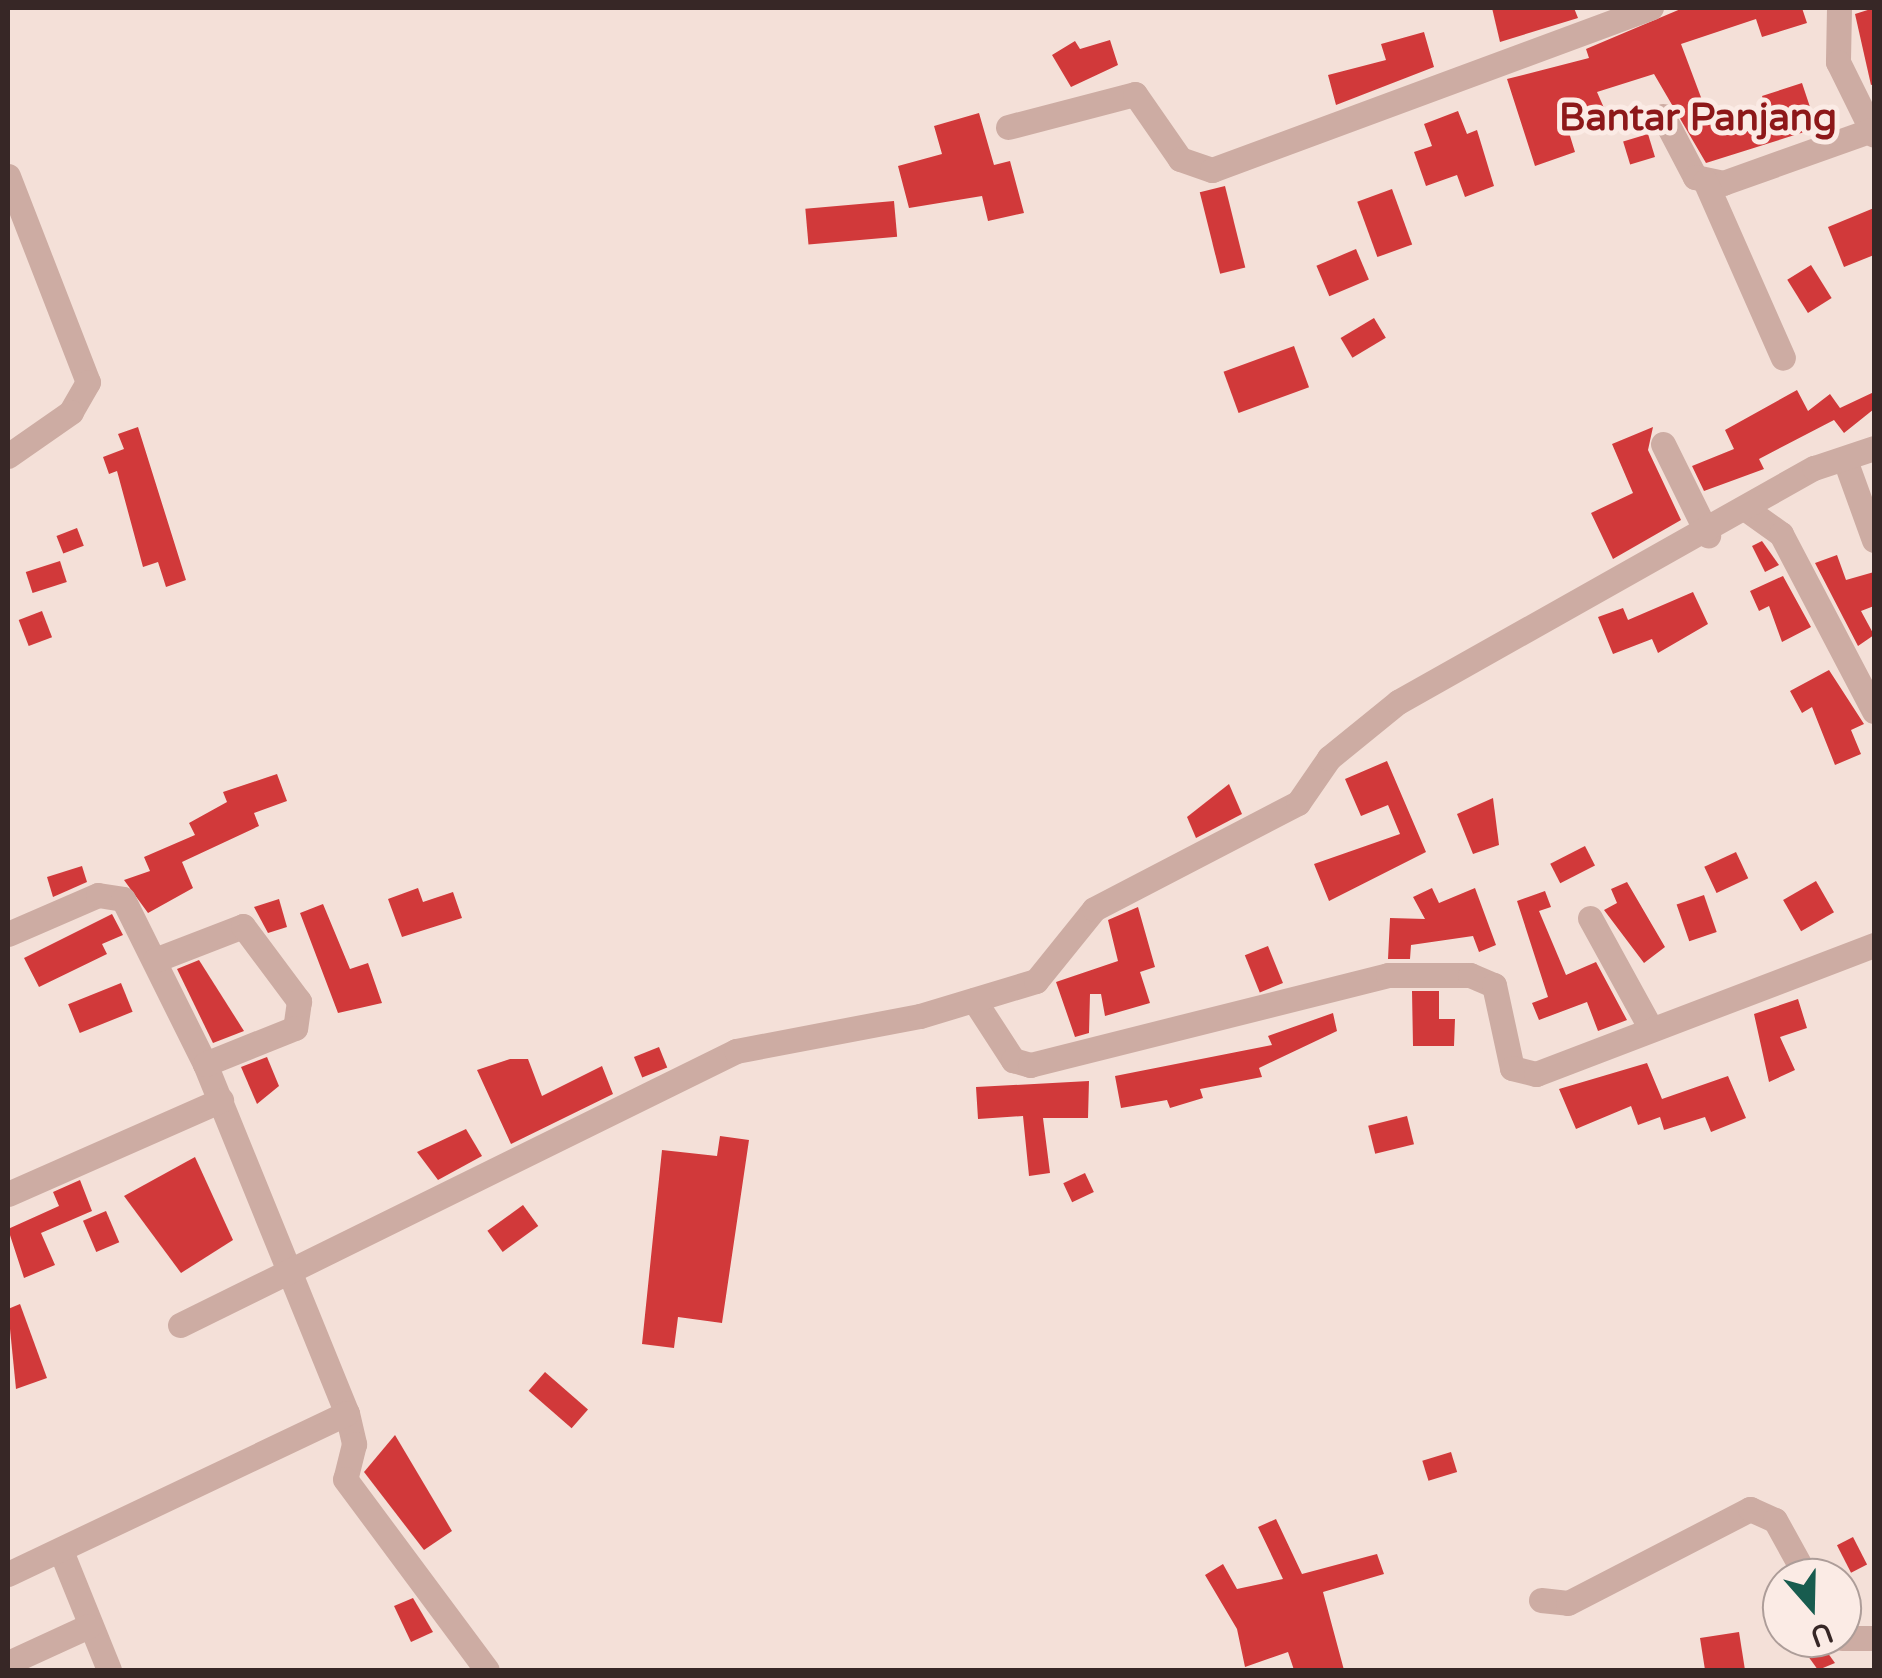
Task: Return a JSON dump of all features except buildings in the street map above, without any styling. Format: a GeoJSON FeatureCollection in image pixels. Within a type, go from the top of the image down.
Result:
{"type":"FeatureCollection","features":[{"type":"Feature","properties":{"kind":"street"},"geometry":{"type":"LineString","coordinates":[[1008,128],[1135,94],[1180,159],[1212,170],[1651,8]]}},
{"type":"Feature","properties":{"kind":"street"},"geometry":{"type":"LineString","coordinates":[[1706,181],[1747,178],[1873,133],[1838,62],[1839,8]]}},
{"type":"Feature","properties":{"kind":"street"},"geometry":{"type":"LineString","coordinates":[[1663,116],[1680,157],[1706,181],[1783,358]]}},
{"type":"Feature","properties":{"kind":"street"},"geometry":{"type":"LineString","coordinates":[[8,176],[88,382],[71,412],[8,456]]}},
{"type":"Feature","properties":{"kind":"street"},"geometry":{"type":"LineString","coordinates":[[1663,444],[1708,535]]}},
{"type":"Feature","properties":{"kind":"street"},"geometry":{"type":"LineString","coordinates":[[180,1325],[292,1277],[736,1052],[974,1000],[1036,981],[1117,891],[1298,803],[1329,758],[1398,702],[1708,535],[1746,510],[1874,448]]}},
{"type":"Feature","properties":{"kind":"street"},"geometry":{"type":"LineString","coordinates":[[1846,460],[1874,540]]}},
{"type":"Feature","properties":{"kind":"street"},"geometry":{"type":"LineString","coordinates":[[1746,510],[1781,534],[1874,710]]}},
{"type":"Feature","properties":{"kind":"street"},"geometry":{"type":"LineString","coordinates":[[8,934],[108,893],[124,899],[221,1100],[347,1413],[354,1444],[345,1479],[361,1512],[438,1596],[487,1670]]}},
{"type":"Feature","properties":{"kind":"street"},"geometry":{"type":"LineString","coordinates":[[1590,918],[1650,1027]]}},
{"type":"Feature","properties":{"kind":"street"},"geometry":{"type":"LineString","coordinates":[[155,960],[243,926],[299,1001],[295,1028],[205,1064]]}},
{"type":"Feature","properties":{"kind":"street"},"geometry":{"type":"LineString","coordinates":[[974,1000],[1013,1060],[1030,1065],[1388,975],[1470,976],[1494,985],[1508,1060],[1520,1071],[1536,1074],[1650,1027],[1874,945]]}},
{"type":"Feature","properties":{"kind":"street"},"geometry":{"type":"LineString","coordinates":[[8,1194],[221,1100]]}},
{"type":"Feature","properties":{"kind":"street"},"geometry":{"type":"LineString","coordinates":[[8,1574],[347,1413]]}},
{"type":"Feature","properties":{"kind":"street"},"geometry":{"type":"LineString","coordinates":[[1541,1600],[1568,1603],[1750,1509],[1775,1520],[1796,1558]]}},
{"type":"Feature","properties":{"kind":"street"},"geometry":{"type":"LineString","coordinates":[[61,1551],[108,1670]]}},
{"type":"Feature","properties":{"kind":"street"},"geometry":{"type":"LineString","coordinates":[[8,1663],[89,1626]]}},
{"type":"Feature","properties":{"kind":"district","name":"Bantar Panjang"},"geometry":{"type":"Point","coordinates":[1698,119]}}]}
